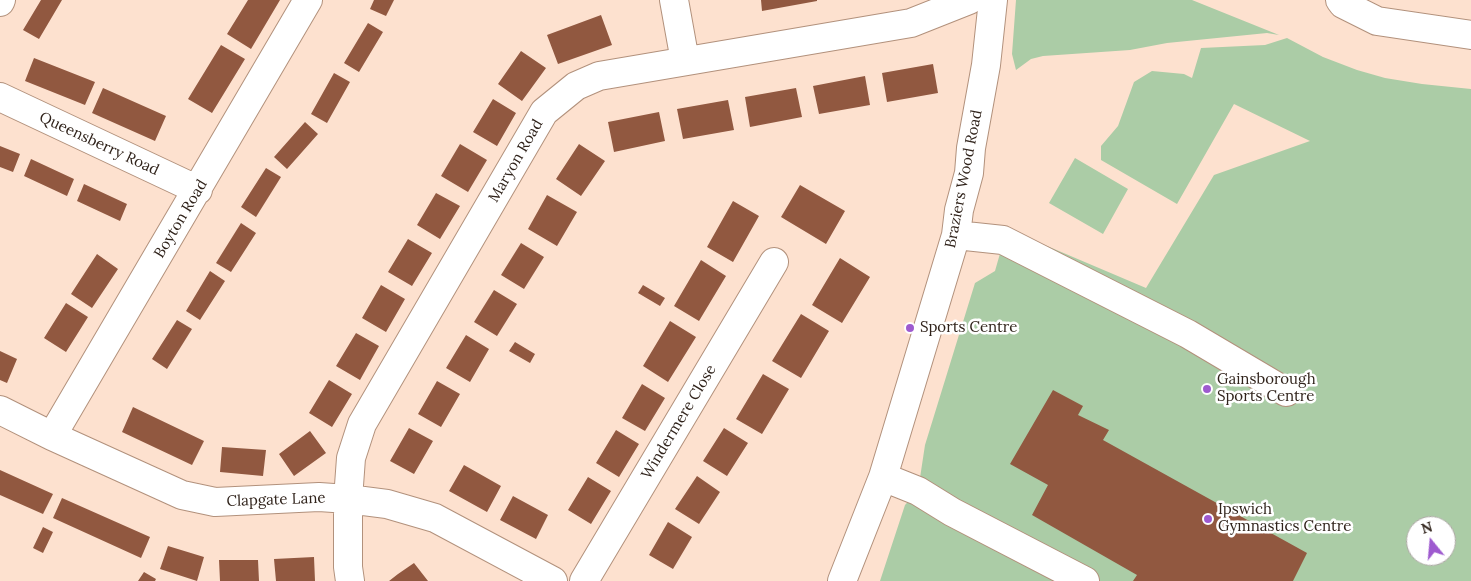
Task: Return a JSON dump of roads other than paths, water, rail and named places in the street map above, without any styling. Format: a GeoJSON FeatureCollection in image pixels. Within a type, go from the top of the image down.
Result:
{"type":"FeatureCollection","features":[{"type":"Feature","properties":{"kind":"street","name":"Boyton Road"},"geometry":{"type":"LineString","coordinates":[[52,436],[308,0]]}},
{"type":"Feature","properties":{"kind":"street"},"geometry":{"type":"LineString","coordinates":[[674,0],[685,61]]}},
{"type":"Feature","properties":{"kind":"street","name":"Maryon Road"},"geometry":{"type":"LineString","coordinates":[[350,581],[348,567],[348,498],[351,458],[362,424],[544,112],[576,86],[599,76],[911,23],[969,0]]}},
{"type":"Feature","properties":{"kind":"street","name":"Braziers Wood Road"},"geometry":{"type":"LineString","coordinates":[[842,581],[883,477],[956,235],[959,210],[969,173],[971,148],[986,66],[994,0]]}},
{"type":"Feature","properties":{"kind":"street"},"geometry":{"type":"LineString","coordinates":[[1340,0],[1343,4],[1377,21],[1471,35]]}},
{"type":"Feature","properties":{"kind":"street","name":"Queensberry Road"},"geometry":{"type":"LineString","coordinates":[[0,97],[198,190]]}},
{"type":"Feature","properties":{"kind":"street"},"geometry":{"type":"LineString","coordinates":[[956,235],[1004,240],[1188,334],[1286,392]]}},
{"type":"Feature","properties":{"kind":"street","name":"Windermere Close"},"geometry":{"type":"LineString","coordinates":[[584,581],[774,262]]}},
{"type":"Feature","properties":{"kind":"street","name":"Clapgate Lane"},"geometry":{"type":"LineString","coordinates":[[0,410],[52,436],[182,495],[215,502],[319,497],[348,498],[387,504],[435,518],[553,581]]}},
{"type":"Feature","properties":{"kind":"street"},"geometry":{"type":"LineString","coordinates":[[883,477],[918,491],[952,512],[1085,581]]}},
{"type":"Feature","properties":{"kind":"place","name":"Sports Centre"},"geometry":{"type":"Point","coordinates":[910,328]}},
{"type":"Feature","properties":{"kind":"place","name":"Gainsborough Sports Centre"},"geometry":{"type":"Point","coordinates":[1207,389]}},
{"type":"Feature","properties":{"kind":"place","name":"Ipswich Gymnastics Centre"},"geometry":{"type":"Point","coordinates":[1208,519]}}]}
